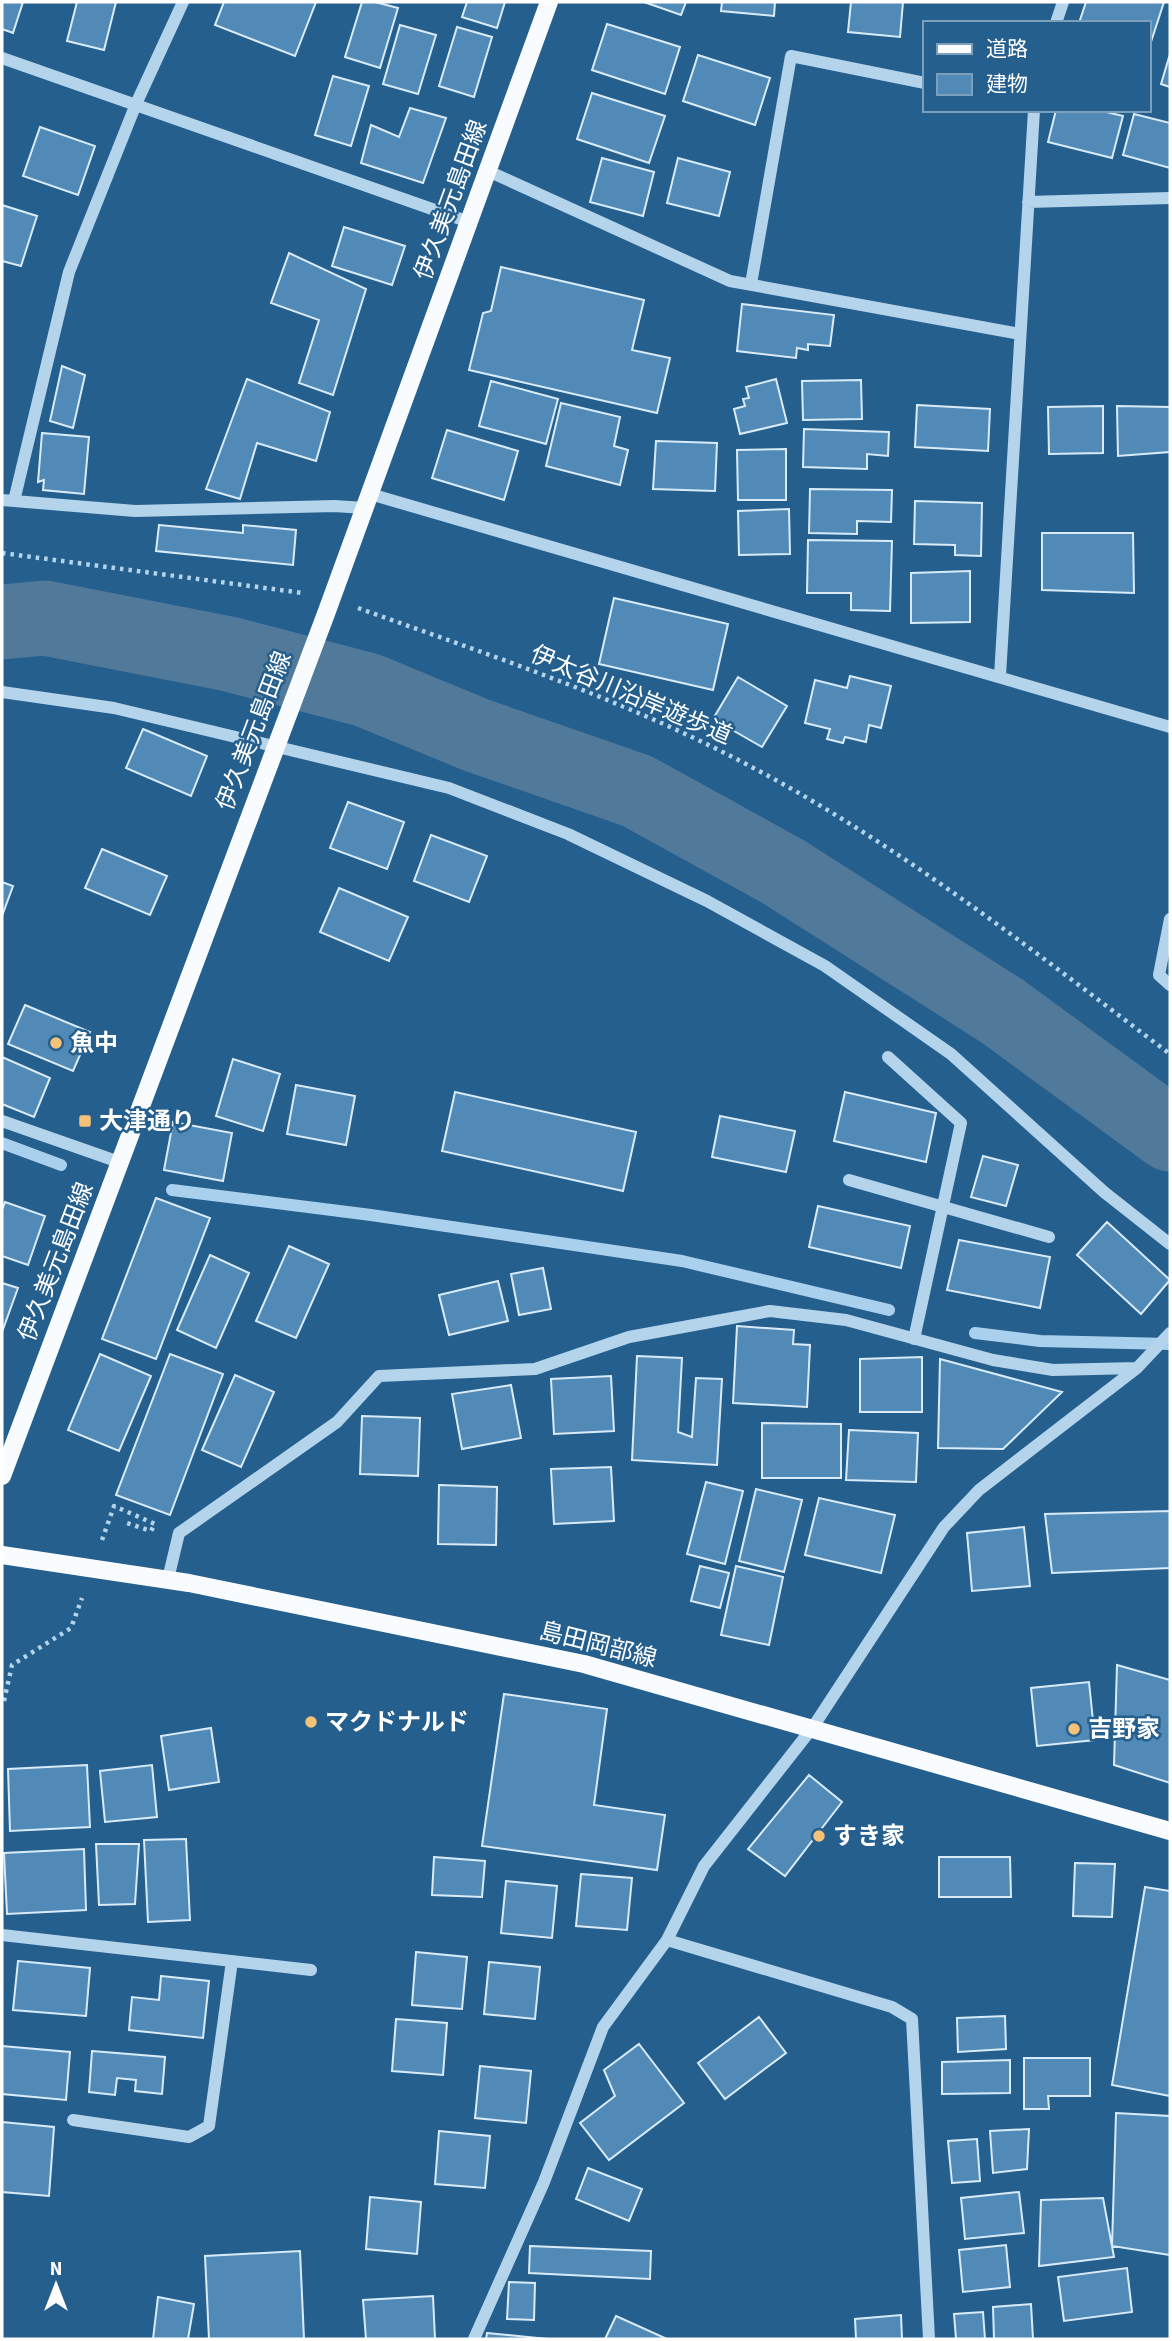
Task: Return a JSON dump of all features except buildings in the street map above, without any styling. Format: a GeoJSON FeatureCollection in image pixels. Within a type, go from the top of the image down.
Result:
{"type":"FeatureCollection","features":[{"type":"Feature","properties":{"kind":"main road","name":"伊久美元島田線"},"geometry":{"type":"LineString","coordinates":[[2,1476],[329,604],[550,2]]}},
{"type":"Feature","properties":{"kind":"main road","name":"島田岡部線"},"geometry":{"type":"LineString","coordinates":[[2,1555],[168,1580],[584,1664],[813,1727],[1170,1831]]}},
{"type":"Feature","properties":{"kind":"street"},"geometry":{"type":"LineString","coordinates":[[183,2],[136,104],[69,272],[8,501],[135,512],[334,506],[367,501],[1000,676],[1170,727]]}},
{"type":"Feature","properties":{"kind":"street"},"geometry":{"type":"LineString","coordinates":[[1057,21],[1063,2]]}},
{"type":"Feature","properties":{"kind":"street"},"geometry":{"type":"LineString","coordinates":[[751,284],[791,56],[923,83]]}},
{"type":"Feature","properties":{"kind":"street"},"geometry":{"type":"LineString","coordinates":[[2,58],[470,222]]}},
{"type":"Feature","properties":{"kind":"street"},"geometry":{"type":"LineString","coordinates":[[1000,676],[1034,112]]}},
{"type":"Feature","properties":{"kind":"street"},"geometry":{"type":"LineString","coordinates":[[488,171],[730,281],[1020,334]]}},
{"type":"Feature","properties":{"kind":"street"},"geometry":{"type":"LineString","coordinates":[[1028,202],[1170,198]]}},
{"type":"Feature","properties":{"kind":"street"},"geometry":{"type":"LineString","coordinates":[[2,692],[114,708],[276,740],[449,788],[568,834],[707,901],[825,966],[951,1054],[1104,1192],[1170,1244]]}},
{"type":"Feature","properties":{"kind":"street"},"geometry":{"type":"LineString","coordinates":[[1170,919],[1159,975],[1170,985]]}},
{"type":"Feature","properties":{"kind":"street"},"geometry":{"type":"LineString","coordinates":[[888,1057],[961,1122],[914,1339]]}},
{"type":"Feature","properties":{"kind":"street"},"geometry":{"type":"LineString","coordinates":[[2,1121],[119,1163]]}},
{"type":"Feature","properties":{"kind":"street"},"geometry":{"type":"LineString","coordinates":[[849,1180],[1049,1237]]}},
{"type":"Feature","properties":{"kind":"street"},"geometry":{"type":"LineString","coordinates":[[168,1580],[179,1533],[337,1422],[379,1376],[535,1369],[629,1336],[770,1311],[846,1320],[993,1360],[1053,1370],[1137,1367]]}},
{"type":"Feature","properties":{"kind":"street"},"geometry":{"type":"LineString","coordinates":[[474,2339],[544,2182],[603,2027],[667,1940],[704,1866],[813,1727],[944,1527],[979,1490],[1137,1367],[1170,1333]]}},
{"type":"Feature","properties":{"kind":"street"},"geometry":{"type":"LineString","coordinates":[[2,1935],[311,1970]]}},
{"type":"Feature","properties":{"kind":"street"},"geometry":{"type":"LineString","coordinates":[[667,1940],[892,2007],[912,2018],[929,2339]]}},
{"type":"Feature","properties":{"kind":"street"},"geometry":{"type":"LineString","coordinates":[[73,2120],[189,2137],[208,2126],[232,1961]]}},
{"type":"Feature","properties":{"kind":"path","name":"伊太谷川沿岸遊歩道"},"geometry":{"type":"LineString","coordinates":[[2,553],[329,604],[570,684],[746,764],[935,877],[1170,1054]]}},
{"type":"Feature","properties":{"kind":"path"},"geometry":{"type":"LineString","coordinates":[[114,1506],[155,1524],[151,1531],[127,1523]]}},
{"type":"Feature","properties":{"kind":"path"},"geometry":{"type":"LineString","coordinates":[[4,1701],[12,1665],[71,1628]]}},
{"type":"Feature","properties":{"kind":"waterway"},"geometry":{"type":"LineString","coordinates":[[2,622],[45,618],[229,654],[367,690],[476,735],[637,791],[782,871],[1002,1011],[1170,1134]]}},
{"type":"Feature","properties":{"kind":"waterway"},"geometry":{"type":"LineString","coordinates":[[2,1143],[61,1165]]}},
{"type":"Feature","properties":{"kind":"waterway"},"geometry":{"type":"LineString","coordinates":[[172,1190],[371,1215],[682,1261],[889,1310]]}},
{"type":"Feature","properties":{"kind":"waterway"},"geometry":{"type":"LineString","coordinates":[[975,1333],[1040,1341],[1170,1344]]}},
{"type":"Feature","properties":{"kind":"place","name":"魚中"},"geometry":{"type":"Point","coordinates":[56,1043]}},
{"type":"Feature","properties":{"kind":"place","name":"大津通り"},"geometry":{"type":"Point","coordinates":[85,1121]}},
{"type":"Feature","properties":{"kind":"place","name":"マクドナルド"},"geometry":{"type":"Point","coordinates":[311,1722]}},
{"type":"Feature","properties":{"kind":"place","name":"吉野家"},"geometry":{"type":"Point","coordinates":[1074,1729]}},
{"type":"Feature","properties":{"kind":"place","name":"すき家"},"geometry":{"type":"Point","coordinates":[819,1836]}}]}
